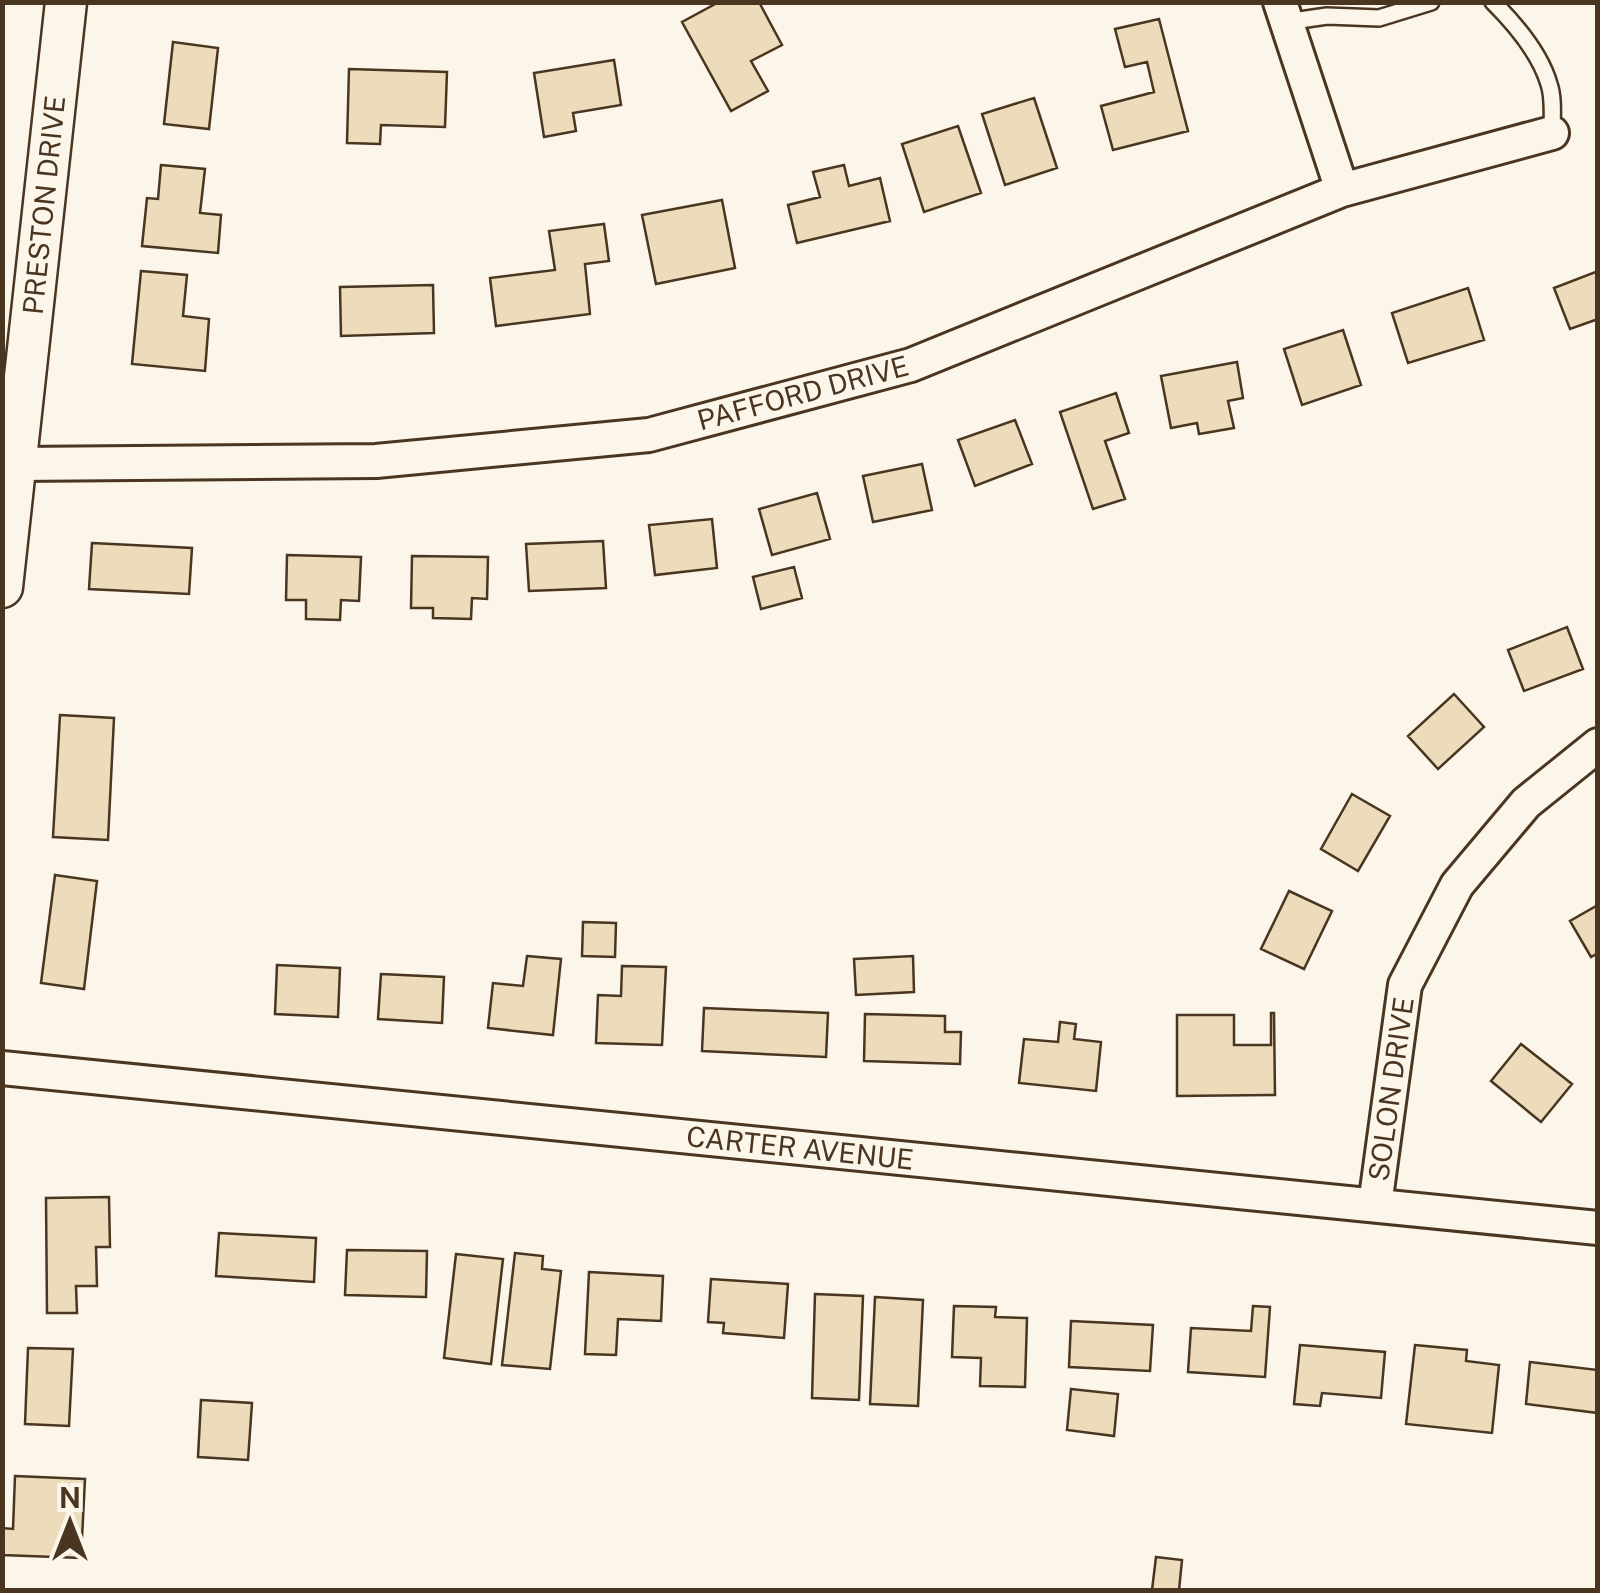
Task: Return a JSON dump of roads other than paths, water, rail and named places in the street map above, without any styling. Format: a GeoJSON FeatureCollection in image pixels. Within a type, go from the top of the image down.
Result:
{"type":"FeatureCollection","features":[{"type":"Feature","properties":{"kind":"street","name":"PRESTON DRIVE"},"geometry":{"type":"LineString","coordinates":[[2,587],[66,2]]}},
{"type":"Feature","properties":{"kind":"street"},"geometry":{"type":"LineString","coordinates":[[1283,12],[1342,190]]}},
{"type":"Feature","properties":{"kind":"street","name":"PAFFORD DRIVE"},"geometry":{"type":"LineString","coordinates":[[16,464],[376,462],[649,436],[911,364],[1342,190],[1552,133]]}},
{"type":"Feature","properties":{"kind":"street","name":"SOLON DRIVE"},"geometry":{"type":"LineString","coordinates":[[1375,1205],[1405,985],[1457,885],[1526,803],[1598,745]]}},
{"type":"Feature","properties":{"kind":"street","name":"CARTER AVENUE"},"geometry":{"type":"LineString","coordinates":[[2,1068],[1598,1228]]}},
{"type":"Feature","properties":{"kind":"lane"},"geometry":{"type":"LineString","coordinates":[[1283,12],[1379,18],[1432,2]]}},
{"type":"Feature","properties":{"kind":"lane"},"geometry":{"type":"LineString","coordinates":[[1493,2],[1514,24],[1544,70],[1551,87],[1552,133]]}}]}
